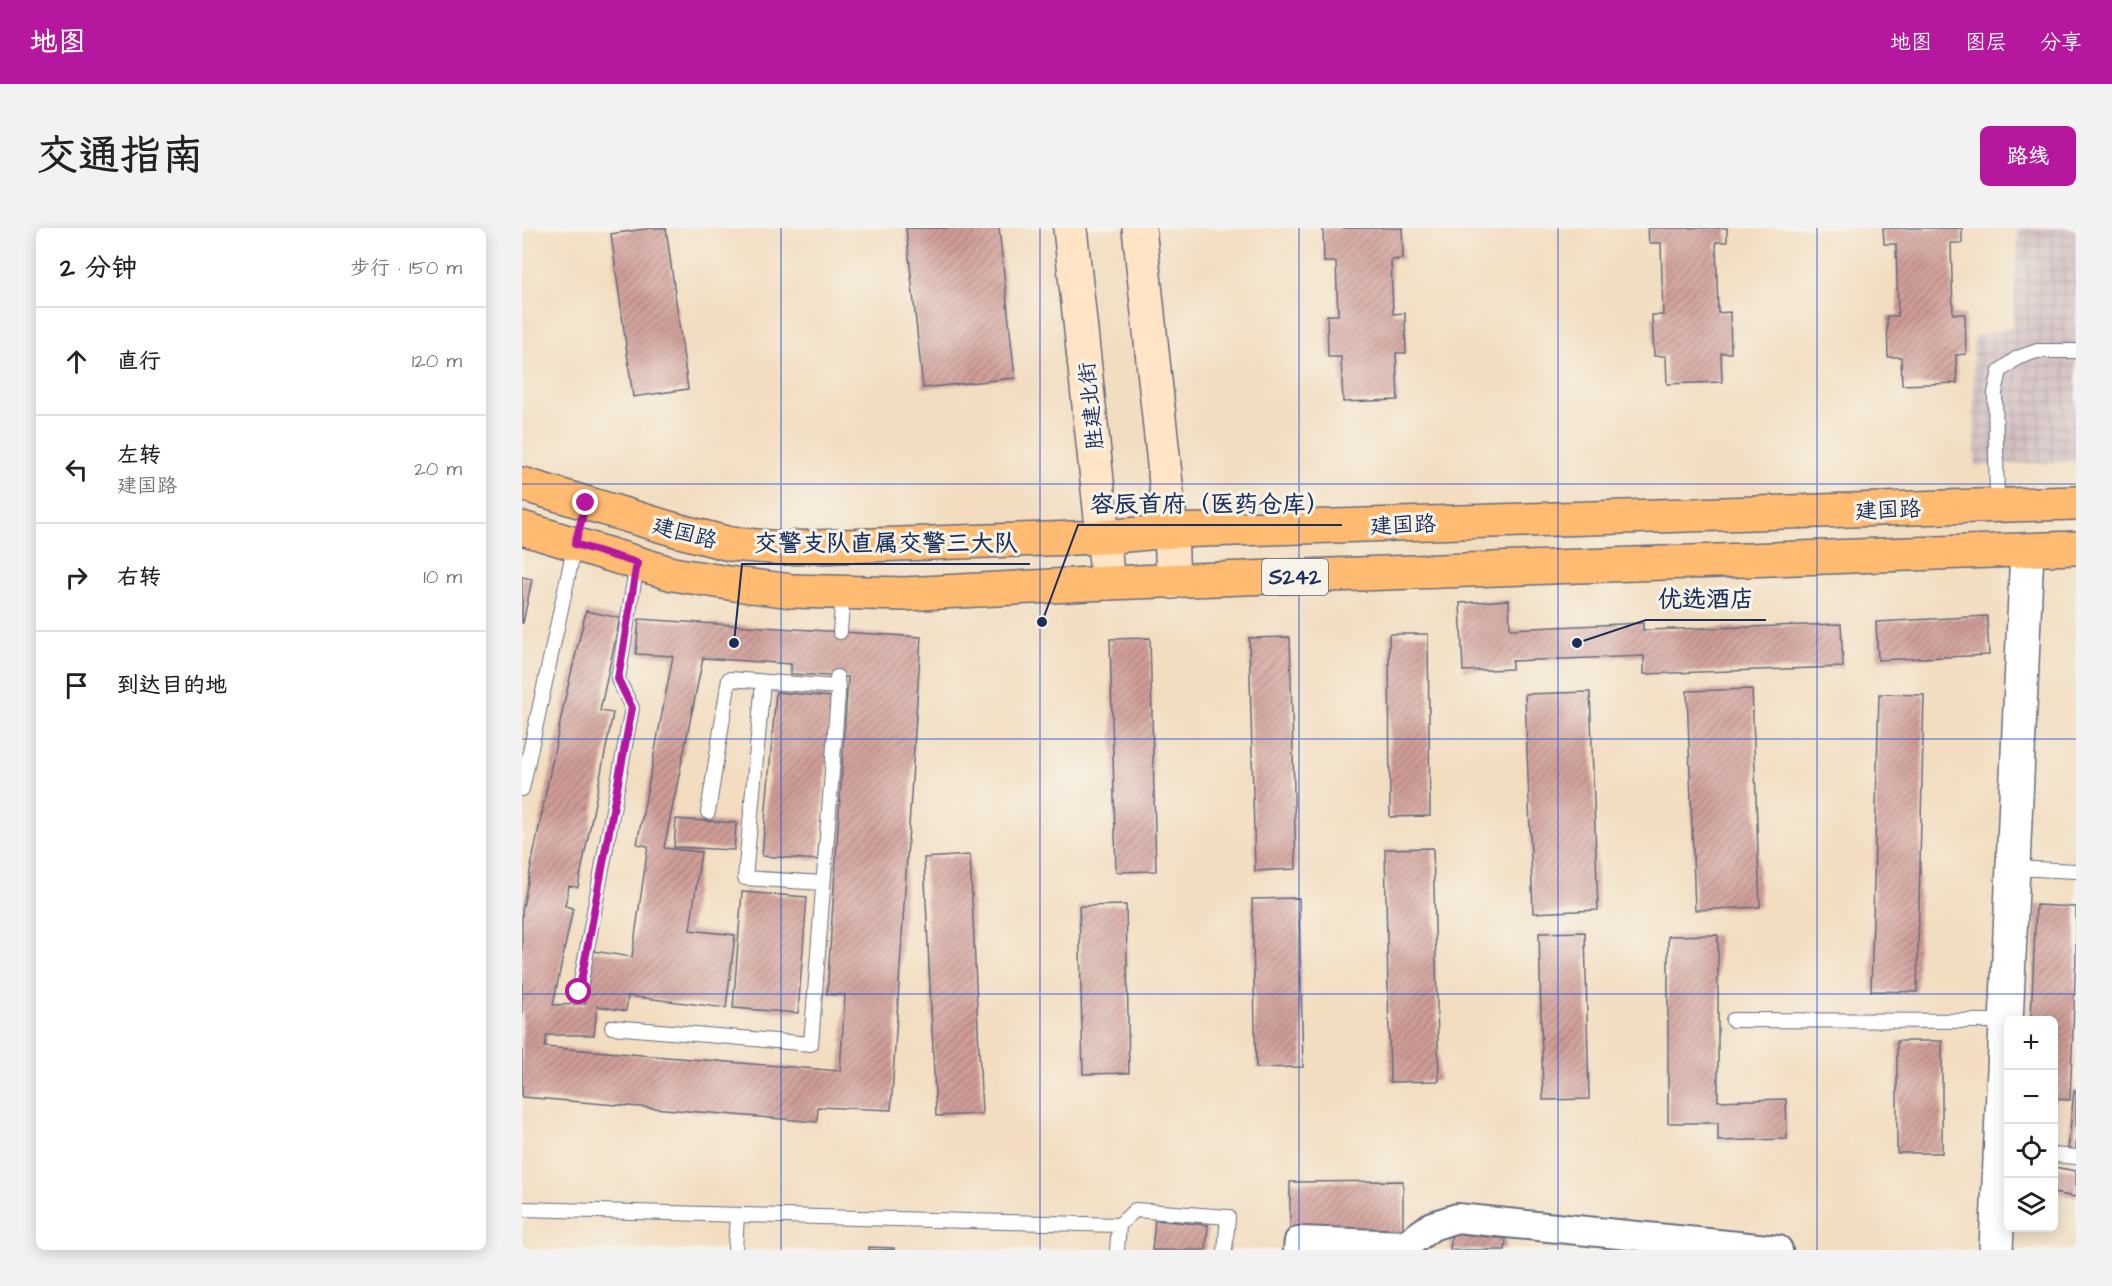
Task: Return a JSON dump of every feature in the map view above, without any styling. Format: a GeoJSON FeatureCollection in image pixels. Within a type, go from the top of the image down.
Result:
{"type":"FeatureCollection","features":[{"type":"Feature","properties":{"kind":"main road","name":"胜建北街"},"geometry":{"type":"LineString","coordinates":[[1070,228],[1108,583]]}},
{"type":"Feature","properties":{"kind":"main road"},"geometry":{"type":"LineString","coordinates":[[1139,228],[1171,531],[1173,582]]}},
{"type":"Feature","properties":{"kind":"main road","name":"建国路"},"geometry":{"type":"LineString","coordinates":[[522,484],[676,531],[730,544],[783,548],[1104,537],[1171,531],[2076,503]]}},
{"type":"Feature","properties":{"kind":"main road"},"geometry":{"type":"LineString","coordinates":[[575,544],[586,503]]}},
{"type":"Feature","properties":{"kind":"main road","name":"建国路"},"geometry":{"type":"LineString","coordinates":[[522,528],[673,574],[735,585],[792,591],[904,594],[1108,583],[2076,548]]}},
{"type":"Feature","properties":{"kind":"street"},"geometry":{"type":"LineString","coordinates":[[2006,1016],[2027,550]]}},
{"type":"Feature","properties":{"kind":"street"},"geometry":{"type":"LineString","coordinates":[[2004,1124],[2005,1070]]}},
{"type":"Feature","properties":{"kind":"street"},"geometry":{"type":"LineString","coordinates":[[1996,1250],[2004,1150]]}},
{"type":"Feature","properties":{"kind":"street"},"geometry":{"type":"LineString","coordinates":[[1298,1250],[1299,1241],[1406,1248],[1432,1226],[1457,1218],[1542,1238],[1778,1250]]}},
{"type":"Feature","properties":{"kind":"lane"},"geometry":{"type":"LineString","coordinates":[[1997,506],[1995,393],[2000,371],[2017,358],[2037,351],[2076,351]]}},
{"type":"Feature","properties":{"kind":"lane"},"geometry":{"type":"LineString","coordinates":[[522,789],[575,544]]}},
{"type":"Feature","properties":{"kind":"lane"},"geometry":{"type":"LineString","coordinates":[[579,992],[632,708],[618,679],[637,563]]}},
{"type":"Feature","properties":{"kind":"lane"},"geometry":{"type":"LineString","coordinates":[[840,632],[843,592]]}},
{"type":"Feature","properties":{"kind":"lane"},"geometry":{"type":"LineString","coordinates":[[612,1027],[811,1044],[837,682],[763,682],[729,679],[708,812]]}},
{"type":"Feature","properties":{"kind":"lane"},"geometry":{"type":"LineString","coordinates":[[763,682],[745,878],[823,883]]}},
{"type":"Feature","properties":{"kind":"lane"},"geometry":{"type":"LineString","coordinates":[[2013,868],[2076,871]]}},
{"type":"Feature","properties":{"kind":"lane"},"geometry":{"type":"LineString","coordinates":[[1733,1020],[2004,1021]]}},
{"type":"Feature","properties":{"kind":"lane"},"geometry":{"type":"LineString","coordinates":[[2058,1155],[2076,1157]]}},
{"type":"Feature","properties":{"kind":"lane"},"geometry":{"type":"LineString","coordinates":[[522,1209],[1119,1225]]}},
{"type":"Feature","properties":{"kind":"lane"},"geometry":{"type":"LineString","coordinates":[[1117,1250],[1119,1225],[1135,1210],[1228,1217],[1225,1250]]}},
{"type":"Feature","properties":{"kind":"lane"},"geometry":{"type":"LineString","coordinates":[[735,1250],[737,1215]]}},
{"type":"Feature","properties":{"kind":"shaded area"},"geometry":{"type":"Polygon","coordinates":[[[2019,228],[2076,228],[2076,461],[1975,466],[1973,337],[2013,328],[2019,228]]]}},
{"type":"Feature","properties":{"kind":"building"},"geometry":{"type":"Polygon","coordinates":[[[666,228],[688,389],[633,397],[611,234],[666,228]]]}},
{"type":"Feature","properties":{"kind":"building"},"geometry":{"type":"Polygon","coordinates":[[[906,228],[999,228],[1015,378],[923,388],[906,228]]]}},
{"type":"Feature","properties":{"kind":"building"},"geometry":{"type":"Polygon","coordinates":[[[1323,228],[1402,228],[1403,259],[1391,260],[1393,314],[1405,313],[1406,353],[1396,353],[1398,400],[1343,402],[1341,357],[1328,357],[1327,315],[1338,315],[1336,262],[1324,262],[1323,228]]]}},
{"type":"Feature","properties":{"kind":"building"},"geometry":{"type":"Polygon","coordinates":[[[1648,228],[1727,228],[1727,242],[1716,242],[1718,313],[1730,312],[1731,353],[1721,353],[1722,382],[1667,384],[1666,356],[1654,356],[1652,315],[1663,315],[1661,243],[1649,243],[1648,228]]]}},
{"type":"Feature","properties":{"kind":"building"},"geometry":{"type":"Polygon","coordinates":[[[1883,228],[1962,228],[1962,243],[1951,243],[1953,314],[1965,314],[1966,354],[1956,355],[1957,383],[1902,385],[1901,357],[1888,357],[1887,316],[1898,316],[1896,244],[1884,244],[1883,228]]]}},
{"type":"Feature","properties":{"kind":"building"},"geometry":{"type":"Polygon","coordinates":[[[522,577],[532,579],[523,623],[522,623],[522,577]]]}},
{"type":"Feature","properties":{"kind":"building"},"geometry":{"type":"Polygon","coordinates":[[[1509,600],[1510,629],[1643,623],[1643,630],[1841,624],[1843,667],[1644,674],[1644,656],[1512,661],[1512,669],[1463,671],[1460,603],[1509,600]]]}},
{"type":"Feature","properties":{"kind":"building"},"geometry":{"type":"Polygon","coordinates":[[[586,611],[620,618],[600,711],[613,713],[578,887],[569,886],[565,906],[573,908],[553,1005],[585,1004],[593,951],[632,957],[648,846],[637,844],[673,656],[636,654],[639,619],[921,637],[891,1110],[818,1107],[817,1122],[522,1097],[522,911],[564,703],[586,611]],[[703,658],[664,848],[701,852],[690,930],[735,935],[726,1008],[628,996],[626,1011],[597,1006],[594,1035],[547,1035],[545,1047],[840,1071],[845,995],[827,994],[848,677],[791,674],[791,664],[703,658]]]}},
{"type":"Feature","properties":{"kind":"building"},"geometry":{"type":"Polygon","coordinates":[[[1987,616],[1989,655],[1878,660],[1876,622],[1987,616]]]}},
{"type":"Feature","properties":{"kind":"building"},"geometry":{"type":"Polygon","coordinates":[[[1389,634],[1428,634],[1430,816],[1390,817],[1389,634]]]}},
{"type":"Feature","properties":{"kind":"building"},"geometry":{"type":"Polygon","coordinates":[[[1290,637],[1296,869],[1255,871],[1249,638],[1290,637]]]}},
{"type":"Feature","properties":{"kind":"building"},"geometry":{"type":"Polygon","coordinates":[[[1150,638],[1156,871],[1116,872],[1110,639],[1150,638]]]}},
{"type":"Feature","properties":{"kind":"building"},"geometry":{"type":"Polygon","coordinates":[[[1752,689],[1760,907],[1695,910],[1687,691],[1752,689]]]}},
{"type":"Feature","properties":{"kind":"building"},"geometry":{"type":"Polygon","coordinates":[[[776,692],[832,697],[818,860],[762,856],[776,692]]]}},
{"type":"Feature","properties":{"kind":"building"},"geometry":{"type":"Polygon","coordinates":[[[1590,692],[1598,910],[1533,913],[1525,694],[1590,692]]]}},
{"type":"Feature","properties":{"kind":"building"},"geometry":{"type":"Polygon","coordinates":[[[1879,694],[1924,695],[1917,992],[1871,991],[1879,694]]]}},
{"type":"Feature","properties":{"kind":"building"},"geometry":{"type":"Polygon","coordinates":[[[676,819],[736,823],[734,850],[674,847],[676,819]]]}},
{"type":"Feature","properties":{"kind":"building"},"geometry":{"type":"Polygon","coordinates":[[[1433,848],[1439,1081],[1390,1082],[1385,849],[1433,848]]]}},
{"type":"Feature","properties":{"kind":"building"},"geometry":{"type":"Polygon","coordinates":[[[970,855],[982,1114],[936,1116],[924,858],[970,855]]]}},
{"type":"Feature","properties":{"kind":"building"},"geometry":{"type":"Polygon","coordinates":[[[742,892],[807,897],[798,1013],[733,1008],[742,892]]]}},
{"type":"Feature","properties":{"kind":"building"},"geometry":{"type":"Polygon","coordinates":[[[1299,898],[1303,1067],[1256,1068],[1252,899],[1299,898]]]}},
{"type":"Feature","properties":{"kind":"building"},"geometry":{"type":"Polygon","coordinates":[[[1126,905],[1129,1073],[1083,1074],[1079,906],[1126,905]]]}},
{"type":"Feature","properties":{"kind":"building"},"geometry":{"type":"Polygon","coordinates":[[[2036,905],[2076,907],[2070,1100],[2058,1099],[2058,1016],[2031,1016],[2036,905]]]}},
{"type":"Feature","properties":{"kind":"building"},"geometry":{"type":"Polygon","coordinates":[[[1585,932],[1589,1099],[1543,1100],[1539,933],[1585,932]]]}},
{"type":"Feature","properties":{"kind":"building"},"geometry":{"type":"Polygon","coordinates":[[[1718,935],[1718,1101],[1786,1099],[1787,1139],[1718,1141],[1718,1123],[1668,1123],[1668,936],[1718,935]]]}},
{"type":"Feature","properties":{"kind":"building"},"geometry":{"type":"Polygon","coordinates":[[[1897,1041],[1942,1041],[1942,1153],[1897,1153],[1897,1041]]]}},
{"type":"Feature","properties":{"kind":"building"},"geometry":{"type":"Polygon","coordinates":[[[2074,1090],[2076,1090],[2076,1150],[2068,1150],[2074,1090]]]}},
{"type":"Feature","properties":{"kind":"building"},"geometry":{"type":"Polygon","coordinates":[[[2058,1168],[2076,1171],[2076,1197],[2058,1194],[2058,1168]]]}},
{"type":"Feature","properties":{"kind":"building"},"geometry":{"type":"Polygon","coordinates":[[[1403,1181],[1403,1237],[1290,1238],[1290,1182],[1403,1181]]]}},
{"type":"Feature","properties":{"kind":"building"},"geometry":{"type":"Polygon","coordinates":[[[1155,1220],[1208,1225],[1206,1250],[1152,1250],[1155,1220]]]}},
{"type":"Feature","properties":{"kind":"building"},"geometry":{"type":"Polygon","coordinates":[[[1452,1233],[1506,1239],[1505,1250],[1450,1250],[1452,1233]]]}},
{"type":"Feature","properties":{"kind":"building"},"geometry":{"type":"Polygon","coordinates":[[[869,1247],[894,1248],[894,1250],[869,1250],[869,1247]]]}},
{"type":"Feature","properties":{"kind":"place","name":"容辰首府（医药仓库）"},"geometry":{"type":"Point","coordinates":[1042,622]}},
{"type":"Feature","properties":{"kind":"place","name":"交警支队直属交警三大队"},"geometry":{"type":"Point","coordinates":[734,643]}},
{"type":"Feature","properties":{"kind":"place","name":"优选酒店"},"geometry":{"type":"Point","coordinates":[1577,643]}},
{"type":"Feature","properties":{"kind":"route"},"geometry":{"type":"LineString","coordinates":[[579,992],[632,708],[618,679],[637,563],[575,544],[586,503]]}}]}
